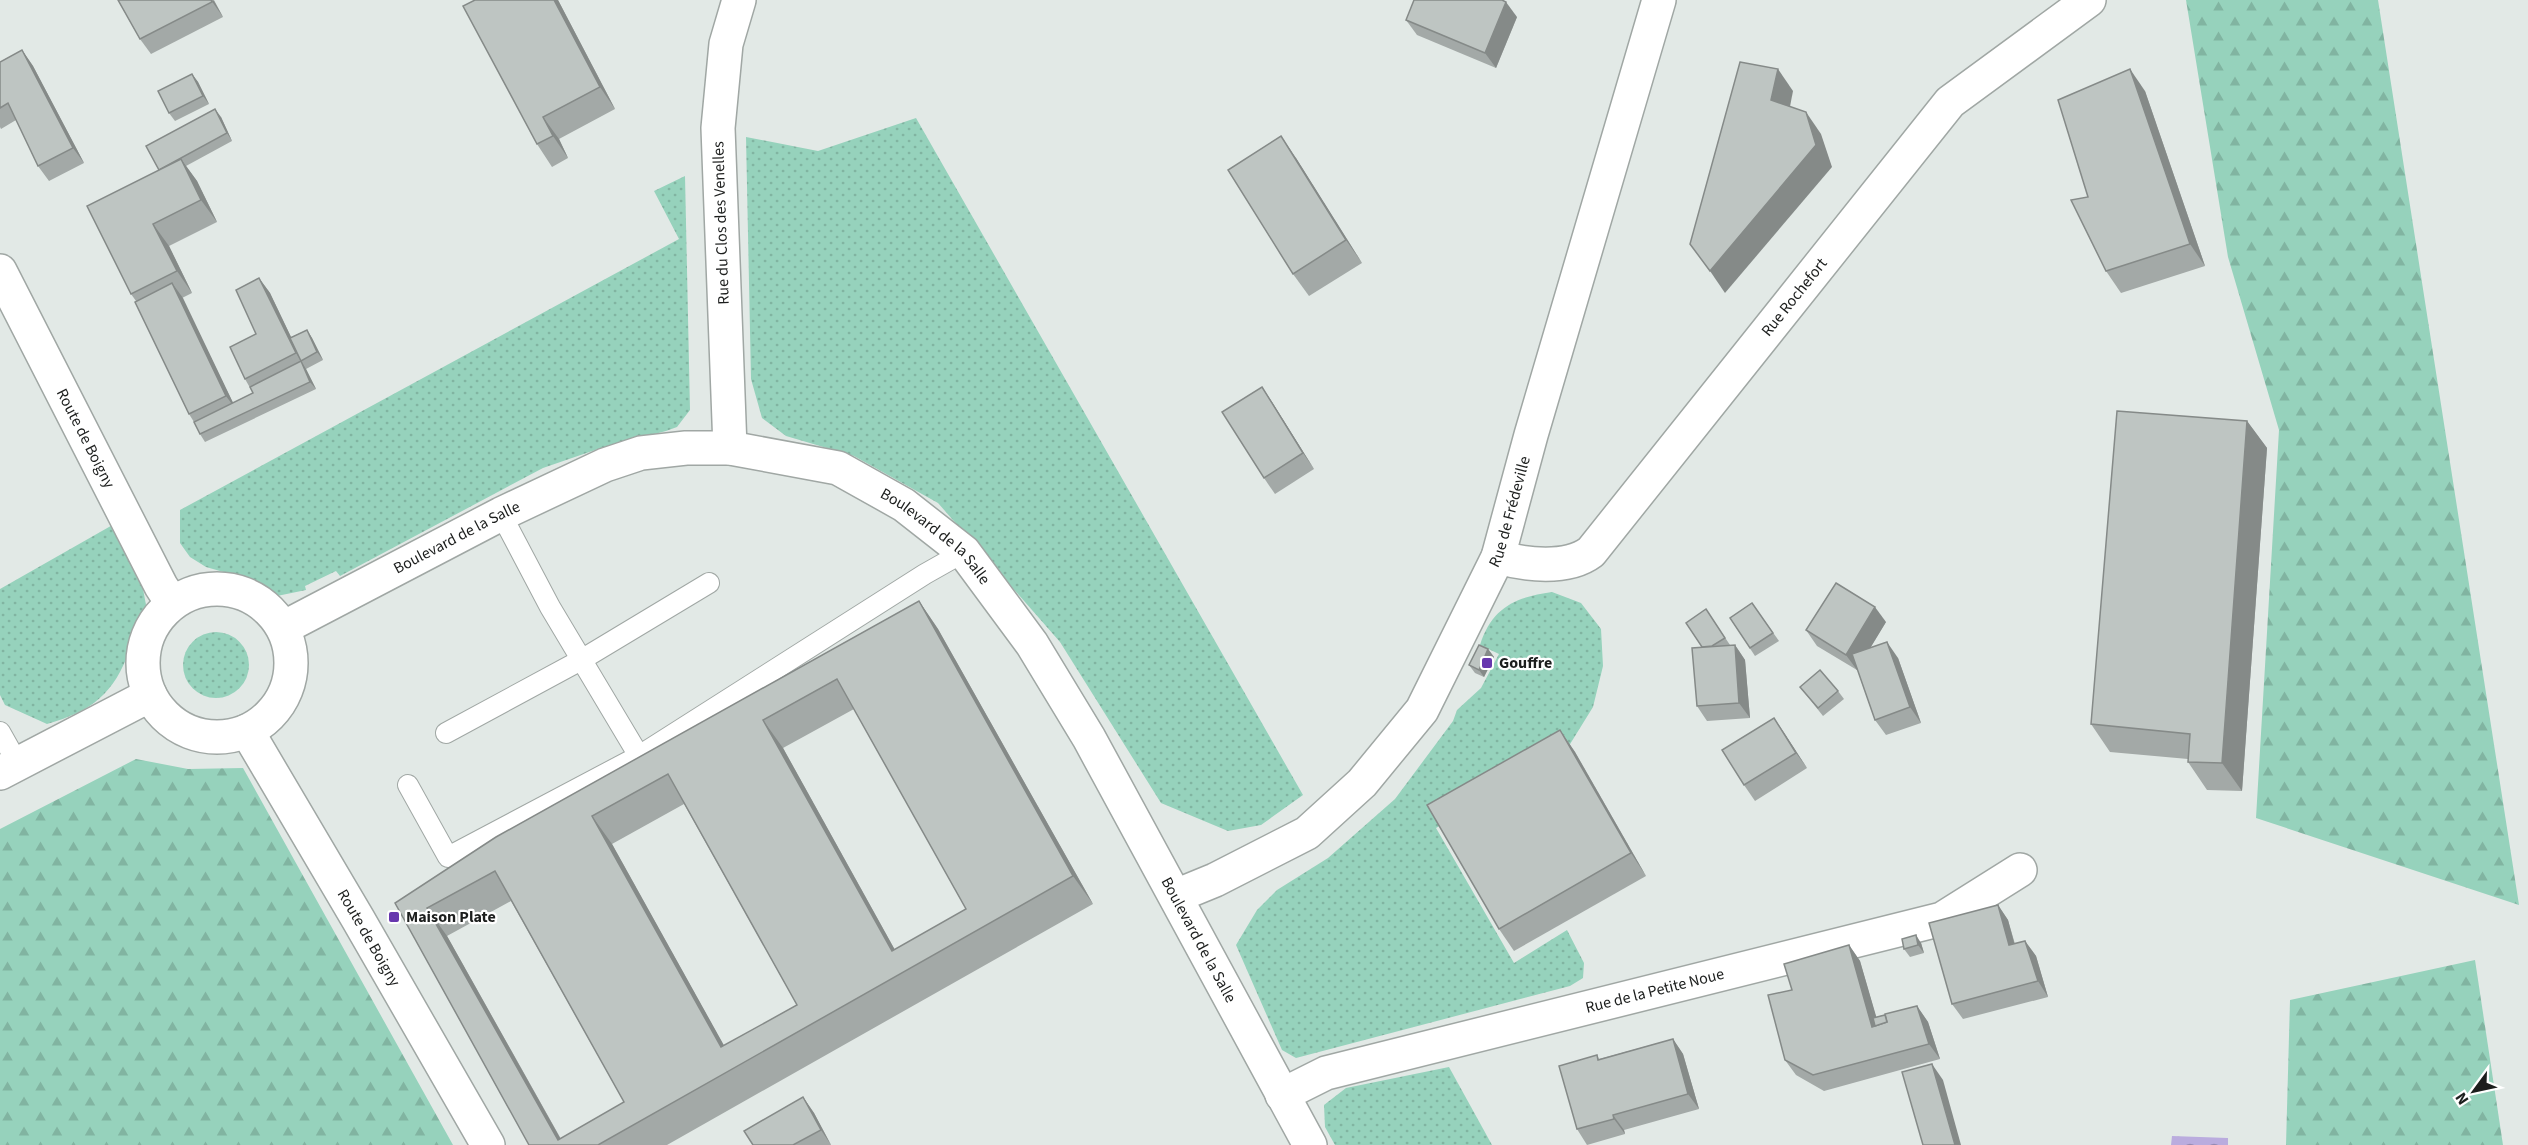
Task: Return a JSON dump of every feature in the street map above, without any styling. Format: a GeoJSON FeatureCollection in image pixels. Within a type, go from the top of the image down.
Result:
{"type":"FeatureCollection","features":[{"type":"Feature","properties":{"kind":"street","name":"Rue du Clos des Venelles"},"geometry":{"type":"LineString","coordinates":[[730,448],[722,289],[718,128],[726,44],[739,0]]}},
{"type":"Feature","properties":{"kind":"street","name":"Rue de Frédeville"},"geometry":{"type":"LineString","coordinates":[[1176,896],[1215,880],[1307,833],[1362,783],[1422,710],[1498,557],[1531,435],[1659,0]]}},
{"type":"Feature","properties":{"kind":"street","name":"Rue Rochefort"},"geometry":{"type":"LineString","coordinates":[[1498,557],[1518,563],[1552,563],[1581,559],[1591,552],[1950,102],[2089,0]]}},
{"type":"Feature","properties":{"kind":"street","name":"Route de Boigny"},"geometry":{"type":"LineString","coordinates":[[0,272],[161,586],[172,603]]}},
{"type":"Feature","properties":{"kind":"street","name":"Boulevard de la Salle"},"geometry":{"type":"LineString","coordinates":[[283,628],[501,514],[605,465],[641,453],[686,448],[730,448],[838,468],[904,505],[964,552],[1032,644],[1089,738],[1310,1145]]}},
{"type":"Feature","properties":{"kind":"street"},"geometry":{"type":"LineString","coordinates":[[206,589],[229,589],[250,596],[269,610],[283,628],[290,651],[290,675],[283,698],[267,717],[247,731],[225,737],[202,736],[181,728],[163,714],[150,695],[144,677],[142,657],[146,638],[155,621],[172,603],[188,594],[206,589]]}},
{"type":"Feature","properties":{"kind":"street"},"geometry":{"type":"LineString","coordinates":[[9,769],[150,695]]}},
{"type":"Feature","properties":{"kind":"street","name":"Route de Boigny"},"geometry":{"type":"LineString","coordinates":[[247,731],[358,918],[488,1145]]}},
{"type":"Feature","properties":{"kind":"street","name":"Rue de la Petite Noue"},"geometry":{"type":"LineString","coordinates":[[1282,1095],[1326,1073],[1942,919],[2020,870]]}},
{"type":"Feature","properties":{"kind":"lane"},"geometry":{"type":"LineString","coordinates":[[501,514],[550,607],[639,756]]}},
{"type":"Feature","properties":{"kind":"lane"},"geometry":{"type":"LineString","coordinates":[[408,785],[448,856],[639,756],[925,574],[964,552]]}},
{"type":"Feature","properties":{"kind":"lane"},"geometry":{"type":"LineString","coordinates":[[446,733],[581,660],[709,583]]}},
{"type":"Feature","properties":{"kind":"lane"},"geometry":{"type":"LineString","coordinates":[[0,732],[9,769]]}},
{"type":"Feature","properties":{"kind":"green space"},"geometry":{"type":"Polygon","coordinates":[[[2186,0],[2378,0],[2519,905],[2256,818],[2279,430],[2228,257],[2186,0]]]}},
{"type":"Feature","properties":{"kind":"green space"},"geometry":{"type":"Polygon","coordinates":[[[916,118],[1303,795],[1261,825],[1228,831],[1161,803],[1060,642],[938,503],[854,456],[786,436],[762,418],[751,379],[746,137],[818,151],[916,118]]]}},
{"type":"Feature","properties":{"kind":"green space"},"geometry":{"type":"Polygon","coordinates":[[[685,176],[690,410],[677,427],[601,448],[543,468],[340,576],[336,571],[305,586],[306,590],[277,596],[227,573],[206,567],[190,557],[180,543],[180,510],[679,239],[654,191],[685,176]]]}},
{"type":"Feature","properties":{"kind":"green space"},"geometry":{"type":"Polygon","coordinates":[[[116,523],[138,562],[146,605],[117,678],[109,689],[89,706],[47,724],[5,705],[0,695],[0,589],[116,523]]]}},
{"type":"Feature","properties":{"kind":"green space"},"geometry":{"type":"Polygon","coordinates":[[[1552,592],[1581,603],[1601,629],[1603,666],[1593,707],[1567,749],[1436,828],[1514,963],[1567,930],[1584,963],[1583,978],[1570,986],[1296,1058],[1282,1050],[1236,945],[1257,910],[1277,890],[1328,858],[1395,799],[1453,721],[1457,710],[1481,688],[1499,654],[1480,645],[1491,621],[1507,606],[1517,601],[1552,592]]]}},
{"type":"Feature","properties":{"kind":"green space"},"geometry":{"type":"Polygon","coordinates":[[[216,632],[229,635],[239,642],[246,652],[249,665],[246,678],[239,688],[229,695],[216,698],[203,695],[193,688],[186,678],[183,665],[186,652],[193,642],[203,635],[216,632]]]}},
{"type":"Feature","properties":{"kind":"green space"},"geometry":{"type":"Polygon","coordinates":[[[136,759],[188,769],[243,768],[453,1145],[0,1145],[0,829],[136,759]]]}},
{"type":"Feature","properties":{"kind":"green space"},"geometry":{"type":"Polygon","coordinates":[[[2475,960],[2503,1145],[2286,1145],[2290,1000],[2475,960]]]}},
{"type":"Feature","properties":{"kind":"green space"},"geometry":{"type":"Polygon","coordinates":[[[1449,1067],[1492,1145],[1335,1145],[1325,1127],[1324,1105],[1346,1088],[1449,1067]]]}},
{"type":"Feature","properties":{"kind":"water"},"geometry":{"type":"Polygon","coordinates":[[[2172,1136],[2228,1138],[2228,1145],[2171,1145],[2172,1136]]]}},
{"type":"Feature","properties":{"kind":"building"},"geometry":{"type":"Polygon","coordinates":[[[118,0],[211,0],[212,2],[140,39],[118,0]]]}},
{"type":"Feature","properties":{"kind":"building"},"geometry":{"type":"Polygon","coordinates":[[[475,0],[554,0],[600,87],[543,117],[553,136],[537,144],[463,6],[475,0]]]}},
{"type":"Feature","properties":{"kind":"building"},"geometry":{"type":"Polygon","coordinates":[[[1414,0],[1502,0],[1506,2],[1485,53],[1406,20],[1414,0]]]}},
{"type":"Feature","properties":{"kind":"building"},"geometry":{"type":"Polygon","coordinates":[[[22,50],[73,148],[38,166],[8,103],[0,108],[0,62],[22,50]]]}},
{"type":"Feature","properties":{"kind":"building"},"geometry":{"type":"Polygon","coordinates":[[[1740,62],[1778,69],[1771,100],[1806,112],[1816,145],[1710,271],[1690,244],[1740,62]]]}},
{"type":"Feature","properties":{"kind":"building"},"geometry":{"type":"Polygon","coordinates":[[[2130,69],[2190,244],[2106,271],[2071,200],[2088,197],[2058,100],[2130,69]]]}},
{"type":"Feature","properties":{"kind":"building"},"geometry":{"type":"Polygon","coordinates":[[[192,74],[203,96],[169,113],[158,91],[192,74]]]}},
{"type":"Feature","properties":{"kind":"building"},"geometry":{"type":"Polygon","coordinates":[[[215,109],[227,133],[159,170],[146,146],[215,109]]]}},
{"type":"Feature","properties":{"kind":"building"},"geometry":{"type":"Polygon","coordinates":[[[1281,136],[1346,240],[1293,274],[1228,170],[1281,136]]]}},
{"type":"Feature","properties":{"kind":"building"},"geometry":{"type":"Polygon","coordinates":[[[181,159],[201,200],[153,224],[177,271],[131,294],[87,206],[181,159]]]}},
{"type":"Feature","properties":{"kind":"building"},"geometry":{"type":"Polygon","coordinates":[[[259,278],[296,353],[245,379],[230,347],[256,334],[236,290],[259,278]]]}},
{"type":"Feature","properties":{"kind":"building"},"geometry":{"type":"Polygon","coordinates":[[[172,283],[226,396],[189,414],[135,302],[172,283]]]}},
{"type":"Feature","properties":{"kind":"building"},"geometry":{"type":"Polygon","coordinates":[[[307,330],[317,352],[301,361],[290,338],[307,330]]]}},
{"type":"Feature","properties":{"kind":"building"},"geometry":{"type":"Polygon","coordinates":[[[301,361],[310,382],[200,434],[194,422],[253,393],[250,387],[301,361]]]}},
{"type":"Feature","properties":{"kind":"building"},"geometry":{"type":"Polygon","coordinates":[[[1262,387],[1303,453],[1264,478],[1222,412],[1262,387]]]}},
{"type":"Feature","properties":{"kind":"building"},"geometry":{"type":"Polygon","coordinates":[[[2117,411],[2247,421],[2222,763],[2188,762],[2190,734],[2091,724],[2117,411]]]}},
{"type":"Feature","properties":{"kind":"building"},"geometry":{"type":"Polygon","coordinates":[[[1836,583],[1875,607],[1846,655],[1806,630],[1836,583]]]}},
{"type":"Feature","properties":{"kind":"building"},"geometry":{"type":"Polygon","coordinates":[[[919,601],[1073,876],[598,1145],[529,1145],[395,903],[496,837],[919,601]],[[837,679],[763,720],[892,951],[966,909],[837,679]],[[668,774],[592,816],[721,1047],[797,1005],[668,774]],[[495,871],[427,908],[558,1140],[624,1102],[495,871]]]}},
{"type":"Feature","properties":{"kind":"building"},"geometry":{"type":"Polygon","coordinates":[[[1752,603],[1773,633],[1750,648],[1730,618],[1752,603]]]}},
{"type":"Feature","properties":{"kind":"building"},"geometry":{"type":"Polygon","coordinates":[[[1706,609],[1725,638],[1712,646],[1702,647],[1686,623],[1706,609]]]}},
{"type":"Feature","properties":{"kind":"building"},"geometry":{"type":"Polygon","coordinates":[[[1887,642],[1910,707],[1875,720],[1852,654],[1887,642]]]}},
{"type":"Feature","properties":{"kind":"building"},"geometry":{"type":"Polygon","coordinates":[[[1479,645],[1488,649],[1479,670],[1469,665],[1479,645]]]}},
{"type":"Feature","properties":{"kind":"building"},"geometry":{"type":"Polygon","coordinates":[[[1735,645],[1739,703],[1697,706],[1692,648],[1735,645]]]}},
{"type":"Feature","properties":{"kind":"building"},"geometry":{"type":"Polygon","coordinates":[[[1820,670],[1838,691],[1818,708],[1800,687],[1820,670]]]}},
{"type":"Feature","properties":{"kind":"building"},"geometry":{"type":"Polygon","coordinates":[[[1774,718],[1796,753],[1744,785],[1722,750],[1774,718]]]}},
{"type":"Feature","properties":{"kind":"building"},"geometry":{"type":"Polygon","coordinates":[[[1560,730],[1631,853],[1499,929],[1427,805],[1560,730]]]}},
{"type":"Feature","properties":{"kind":"building"},"geometry":{"type":"Polygon","coordinates":[[[1998,905],[2009,945],[2025,941],[2038,981],[1952,1004],[1929,923],[1998,905]]]}},
{"type":"Feature","properties":{"kind":"building"},"geometry":{"type":"Polygon","coordinates":[[[1916,935],[1918,945],[1904,949],[1902,939],[1916,935]]]}},
{"type":"Feature","properties":{"kind":"building"},"geometry":{"type":"Polygon","coordinates":[[[1849,945],[1872,1027],[1887,1022],[1885,1014],[1917,1006],[1929,1044],[1813,1075],[1785,1060],[1768,995],[1792,990],[1784,964],[1849,945]]]}},
{"type":"Feature","properties":{"kind":"building"},"geometry":{"type":"Polygon","coordinates":[[[1885,1015],[1887,1022],[1875,1026],[1873,1018],[1885,1015]]]}},
{"type":"Feature","properties":{"kind":"building"},"geometry":{"type":"Polygon","coordinates":[[[1673,1039],[1688,1094],[1613,1115],[1614,1119],[1577,1129],[1559,1066],[1597,1055],[1598,1060],[1673,1039]]]}},
{"type":"Feature","properties":{"kind":"building"},"geometry":{"type":"Polygon","coordinates":[[[1932,1064],[1955,1145],[1923,1145],[1902,1072],[1932,1064]]]}},
{"type":"Feature","properties":{"kind":"building"},"geometry":{"type":"Polygon","coordinates":[[[803,1097],[821,1130],[793,1145],[753,1145],[744,1131],[803,1097]]]}},
{"type":"Feature","properties":{"kind":"place","name":"Gouffre"},"geometry":{"type":"Point","coordinates":[1487,663]}},
{"type":"Feature","properties":{"kind":"place","name":"Maison Plate"},"geometry":{"type":"Point","coordinates":[394,917]}}]}
